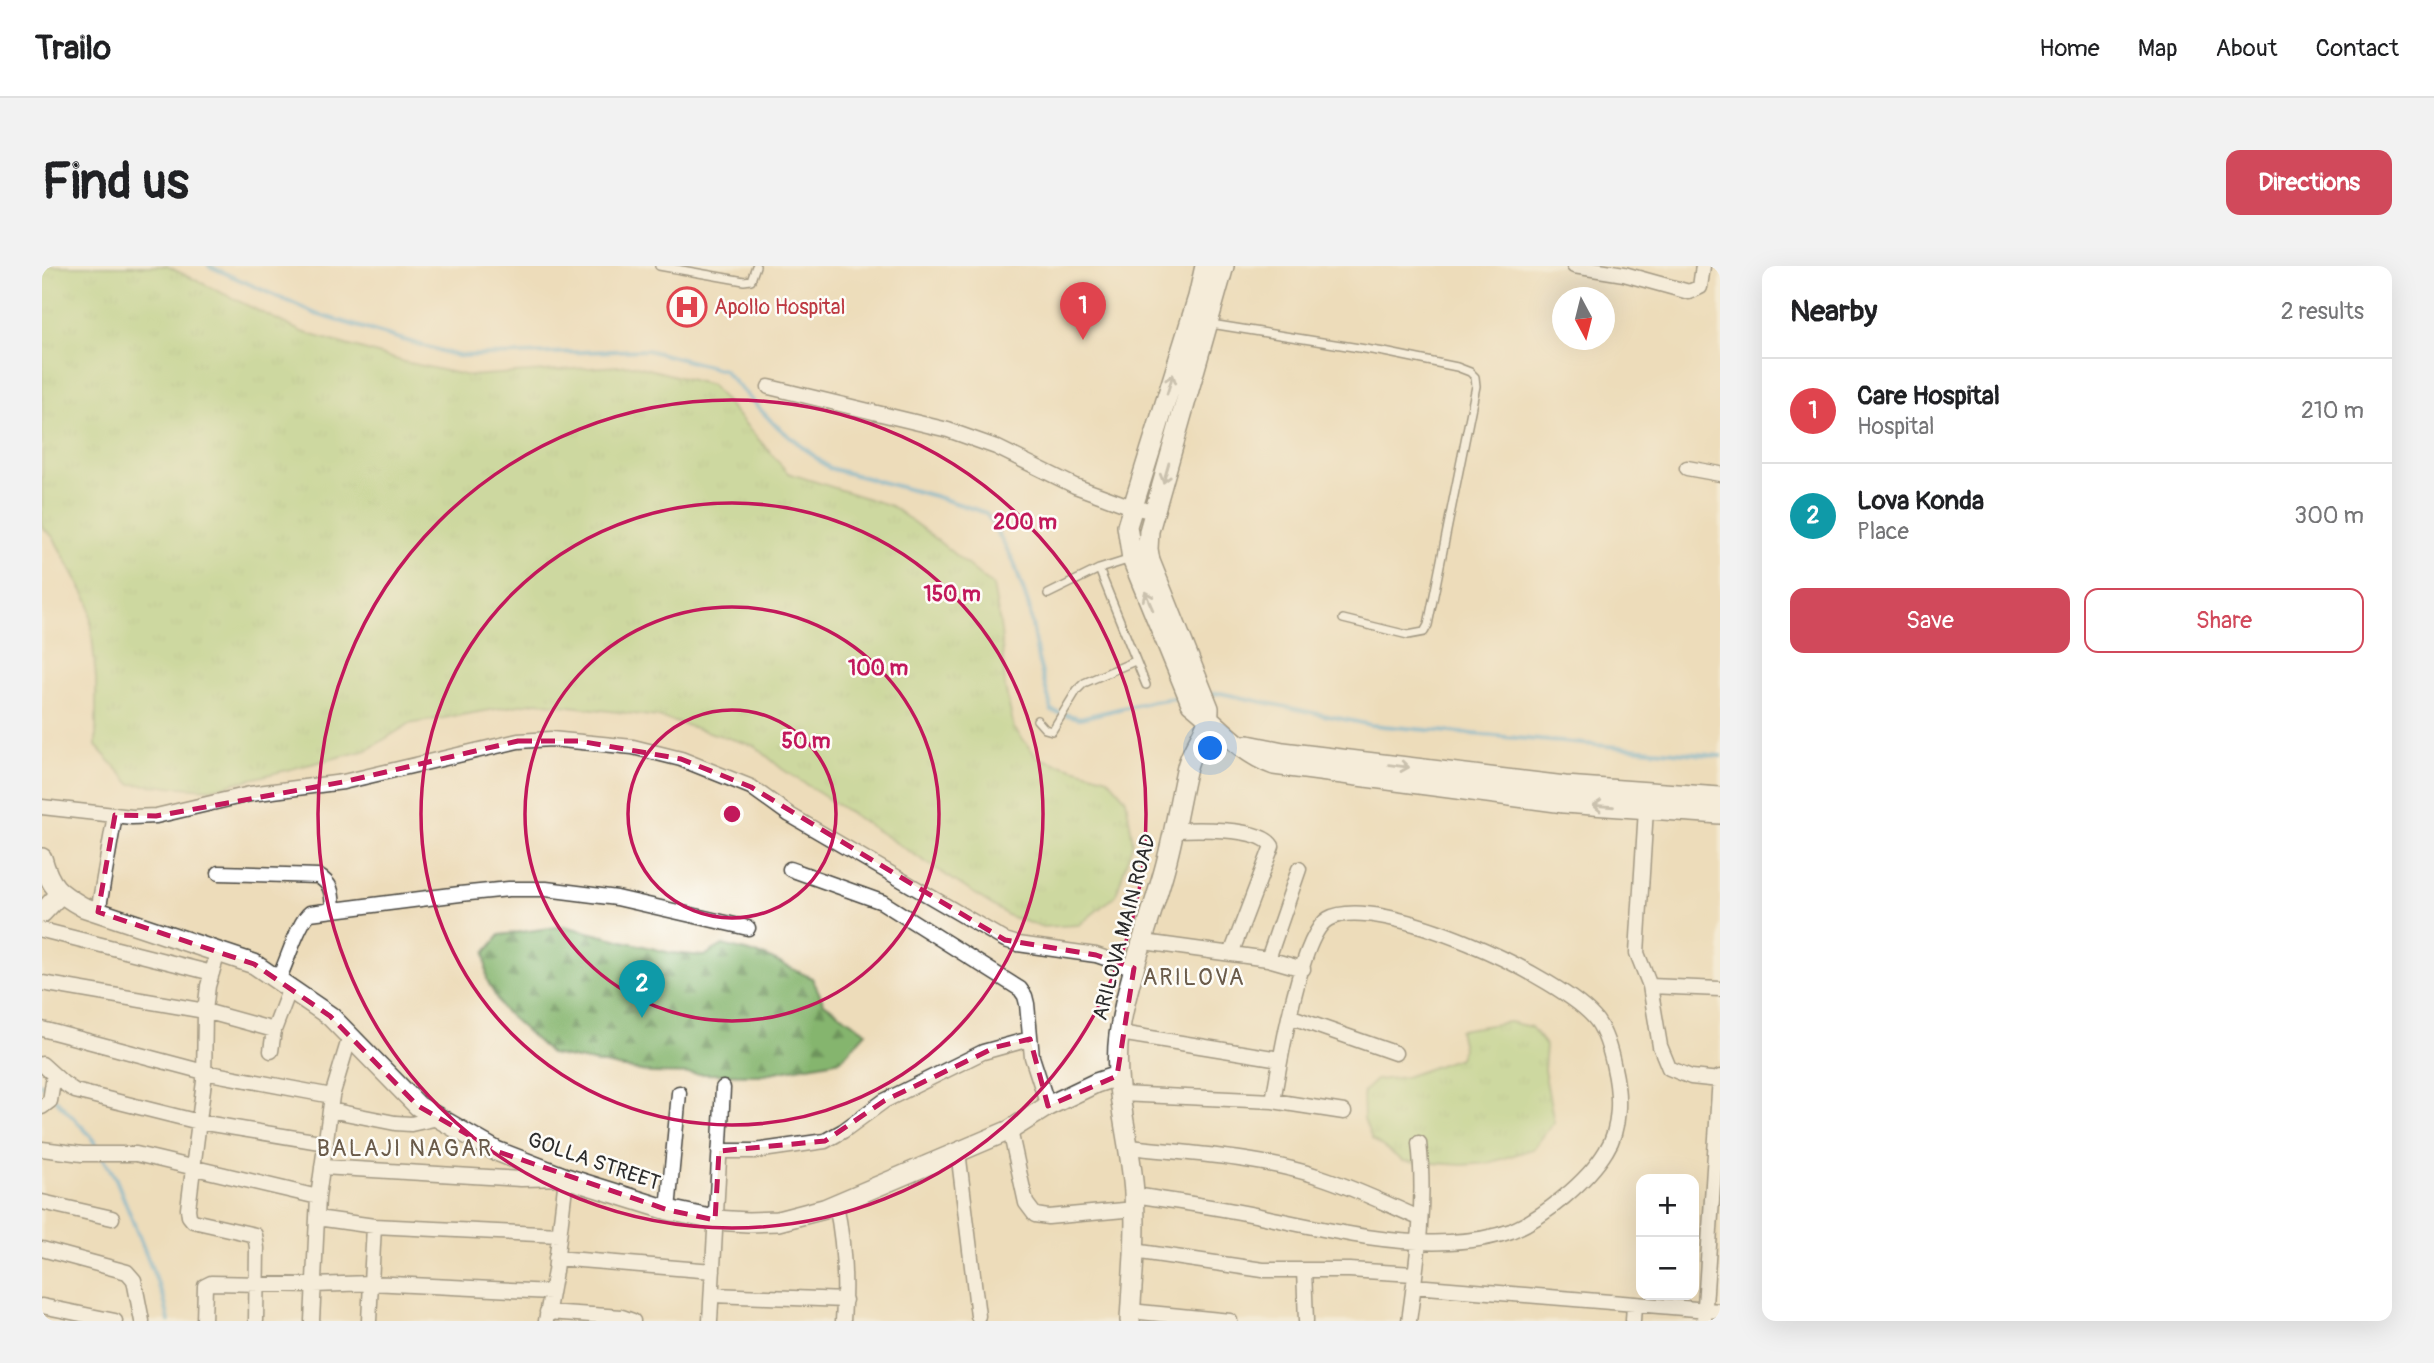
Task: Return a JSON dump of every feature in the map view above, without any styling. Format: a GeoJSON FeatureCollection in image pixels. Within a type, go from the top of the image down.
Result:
{"type":"FeatureCollection","features":[{"type":"Feature","properties":{"kind":"street"},"geometry":{"type":"LineString","coordinates":[[1205,266],[1198,297],[1127,526],[1132,559],[1198,699],[1217,728],[1274,765],[1564,803],[1720,814]]}},
{"type":"Feature","properties":{"kind":"street"},"geometry":{"type":"LineString","coordinates":[[1198,699],[1150,561],[1149,531],[1224,266]]}},
{"type":"Feature","properties":{"kind":"street"},"geometry":{"type":"LineString","coordinates":[[1574,266],[1625,274],[1689,292],[1700,287],[1703,266]]}},
{"type":"Feature","properties":{"kind":"street"},"geometry":{"type":"LineString","coordinates":[[769,387],[948,430],[996,447],[1075,486],[1132,507],[1155,512]]}},
{"type":"Feature","properties":{"kind":"street"},"geometry":{"type":"LineString","coordinates":[[1687,468],[1720,474]]}},
{"type":"Feature","properties":{"kind":"street","name":"ARILOVA MAIN ROAD"},"geometry":{"type":"LineString","coordinates":[[1130,1316],[1135,1202],[1130,1147],[1119,1085],[1120,1033],[1135,968],[1174,830],[1198,699]]}},
{"type":"Feature","properties":{"kind":"street"},"geometry":{"type":"LineString","coordinates":[[42,807],[115,815],[156,816],[250,794],[343,782],[518,741],[551,739],[633,747],[681,759],[751,787],[836,842],[1004,940],[1096,954],[1135,968]]}},
{"type":"Feature","properties":{"kind":"street"},"geometry":{"type":"LineString","coordinates":[[1239,744],[1283,752],[1565,786],[1720,797]]}},
{"type":"Feature","properties":{"kind":"street"},"geometry":{"type":"LineString","coordinates":[[1646,809],[1637,953],[1650,985],[1660,1046],[1669,1068],[1691,1077],[1720,1079],[1704,1315]]}},
{"type":"Feature","properties":{"kind":"street"},"geometry":{"type":"LineString","coordinates":[[98,912],[115,815]]}},
{"type":"Feature","properties":{"kind":"street"},"geometry":{"type":"LineString","coordinates":[[1174,830],[1230,830],[1262,838],[1272,846],[1231,954]]}},
{"type":"Feature","properties":{"kind":"street"},"geometry":{"type":"LineString","coordinates":[[42,858],[47,875],[60,894],[42,912]]}},
{"type":"Feature","properties":{"kind":"street"},"geometry":{"type":"LineString","coordinates":[[790,869],[882,902],[1011,982],[1025,996],[1037,1075],[1048,1106]]}},
{"type":"Feature","properties":{"kind":"street"},"geometry":{"type":"LineString","coordinates":[[1268,960],[1299,869]]}},
{"type":"Feature","properties":{"kind":"street"},"geometry":{"type":"LineString","coordinates":[[219,873],[318,876],[327,881],[332,891],[333,908]]}},
{"type":"Feature","properties":{"kind":"street"},"geometry":{"type":"LineString","coordinates":[[271,1051],[291,952],[304,918],[310,912],[509,889],[546,889],[617,898],[748,928]]}},
{"type":"Feature","properties":{"kind":"street","name":"GOLLA STREET"},"geometry":{"type":"LineString","coordinates":[[60,894],[98,912],[254,964],[330,1016],[418,1106],[496,1152],[566,1178],[668,1210],[715,1220],[778,1221],[801,1216],[836,1204],[1010,1130],[1048,1106],[1096,1083],[1119,1085]]}},
{"type":"Feature","properties":{"kind":"street"},"geometry":{"type":"LineString","coordinates":[[1010,1130],[1026,1203],[1035,1215],[1048,1217],[1135,1202],[1254,1215],[1326,1230],[1418,1242],[1477,1240],[1512,1231],[1549,1208],[1580,1182],[1607,1150],[1617,1121],[1618,1087],[1610,1050],[1597,1020],[1567,995],[1461,939],[1402,920],[1363,913],[1339,914],[1326,920],[1316,932],[1289,1017],[1273,1101]]}},
{"type":"Feature","properties":{"kind":"street"},"geometry":{"type":"LineString","coordinates":[[42,930],[212,973]]}},
{"type":"Feature","properties":{"kind":"street"},"geometry":{"type":"LineString","coordinates":[[1144,942],[1268,960],[1303,968]]}},
{"type":"Feature","properties":{"kind":"street"},"geometry":{"type":"LineString","coordinates":[[218,952],[205,1011],[204,1072],[188,1209],[193,1221],[255,1235],[256,1321]]}},
{"type":"Feature","properties":{"kind":"street"},"geometry":{"type":"LineString","coordinates":[[42,983],[205,1011],[274,1030]]}},
{"type":"Feature","properties":{"kind":"street"},"geometry":{"type":"LineString","coordinates":[[1650,985],[1720,989]]}},
{"type":"Feature","properties":{"kind":"street"},"geometry":{"type":"LineString","coordinates":[[1289,1017],[1395,1053]]}},
{"type":"Feature","properties":{"kind":"street"},"geometry":{"type":"LineString","coordinates":[[42,1029],[331,1103],[395,1123],[411,1124],[438,1118]]}},
{"type":"Feature","properties":{"kind":"street"},"geometry":{"type":"LineString","coordinates":[[1120,1033],[1280,1059]]}},
{"type":"Feature","properties":{"kind":"street"},"geometry":{"type":"LineString","coordinates":[[312,1321],[322,1167],[331,1103],[350,1036]]}},
{"type":"Feature","properties":{"kind":"street"},"geometry":{"type":"LineString","coordinates":[[719,1151],[755,1151],[825,1141],[884,1101],[983,1052],[1030,1039]]}},
{"type":"Feature","properties":{"kind":"street"},"geometry":{"type":"LineString","coordinates":[[42,1064],[54,1079],[75,1091],[199,1122],[326,1143]]}},
{"type":"Feature","properties":{"kind":"street"},"geometry":{"type":"LineString","coordinates":[[46,1104],[54,1079]]}},
{"type":"Feature","properties":{"kind":"street"},"geometry":{"type":"LineString","coordinates":[[1119,1085],[1273,1101],[1344,1112]]}},
{"type":"Feature","properties":{"kind":"street"},"geometry":{"type":"LineString","coordinates":[[710,1321],[723,1088]]}},
{"type":"Feature","properties":{"kind":"street"},"geometry":{"type":"LineString","coordinates":[[668,1210],[679,1093]]}},
{"type":"Feature","properties":{"kind":"street"},"geometry":{"type":"LineString","coordinates":[[1409,1321],[1418,1242],[1422,1166],[1419,1143]]}},
{"type":"Feature","properties":{"kind":"street"},"geometry":{"type":"LineString","coordinates":[[1130,1147],[1290,1169],[1321,1177],[1419,1218]]}},
{"type":"Feature","properties":{"kind":"street"},"geometry":{"type":"LineString","coordinates":[[42,1149],[82,1154],[135,1154],[318,1197]]}},
{"type":"Feature","properties":{"kind":"street"},"geometry":{"type":"LineString","coordinates":[[958,1151],[978,1316]]}},
{"type":"Feature","properties":{"kind":"street"},"geometry":{"type":"LineString","coordinates":[[322,1167],[566,1178],[546,1317],[622,1317],[633,1321]]}},
{"type":"Feature","properties":{"kind":"street"},"geometry":{"type":"LineString","coordinates":[[42,1202],[112,1218]]}},
{"type":"Feature","properties":{"kind":"street"},"geometry":{"type":"LineString","coordinates":[[836,1204],[842,1233],[845,1300],[843,1321]]}},
{"type":"Feature","properties":{"kind":"street"},"geometry":{"type":"LineString","coordinates":[[317,1218],[374,1226],[559,1235]]}},
{"type":"Feature","properties":{"kind":"street"},"geometry":{"type":"LineString","coordinates":[[369,1321],[374,1226]]}},
{"type":"Feature","properties":{"kind":"street"},"geometry":{"type":"LineString","coordinates":[[42,1249],[127,1272],[134,1280],[142,1321]]}},
{"type":"Feature","properties":{"kind":"street"},"geometry":{"type":"LineString","coordinates":[[1134,1251],[1262,1270],[1349,1270],[1414,1280],[1634,1304],[1704,1315],[1720,1311]]}},
{"type":"Feature","properties":{"kind":"street"},"geometry":{"type":"LineString","coordinates":[[556,1258],[713,1271]]}},
{"type":"Feature","properties":{"kind":"street"},"geometry":{"type":"LineString","coordinates":[[1304,1270],[1306,1321]]}},
{"type":"Feature","properties":{"kind":"street"},"geometry":{"type":"LineString","coordinates":[[204,1321],[205,1286],[211,1283],[371,1283],[551,1292]]}},
{"type":"Feature","properties":{"kind":"street"},"geometry":{"type":"LineString","coordinates":[[712,1296],[845,1300]]}},
{"type":"Feature","properties":{"kind":"street"},"geometry":{"type":"LineString","coordinates":[[1633,1321],[1634,1304]]}},
{"type":"Feature","properties":{"kind":"street"},"geometry":{"type":"LineString","coordinates":[[42,1306],[115,1321]]}},
{"type":"Feature","properties":{"kind":"street"},"geometry":{"type":"LineString","coordinates":[[1130,1316],[1230,1321]]}},
{"type":"Feature","properties":{"kind":"lane"},"geometry":{"type":"LineString","coordinates":[[659,266],[744,281],[751,279],[756,266]]}},
{"type":"Feature","properties":{"kind":"lane"},"geometry":{"type":"LineString","coordinates":[[1209,324],[1384,352],[1457,367],[1475,377],[1474,399],[1428,625],[1424,632],[1408,635],[1343,619]]}},
{"type":"Feature","properties":{"kind":"lane"},"geometry":{"type":"LineString","coordinates":[[1048,594],[1099,569],[1132,559]]}},
{"type":"Feature","properties":{"kind":"lane"},"geometry":{"type":"LineString","coordinates":[[1099,569],[1146,685]]}},
{"type":"Feature","properties":{"kind":"lane"},"geometry":{"type":"LineString","coordinates":[[1037,720],[1052,731],[1084,683],[1135,660]]}},
{"type":"Feature","properties":{"kind":"highlighted area"},"geometry":{"type":"Polygon","coordinates":[[[518,741],[579,741],[681,759],[751,787],[1005,940],[1096,955],[1134,968],[1117,1076],[1048,1106],[1030,1039],[996,1047],[884,1101],[825,1141],[719,1151],[715,1220],[668,1210],[496,1151],[418,1106],[330,1016],[254,964],[98,912],[115,815],[156,816],[343,782],[518,741]]]}},
{"type":"Feature","properties":{"kind":"green space"},"geometry":{"type":"Polygon","coordinates":[[[42,266],[167,266],[302,332],[405,362],[469,376],[633,365],[711,385],[788,473],[891,506],[993,586],[1001,630],[1005,687],[1014,728],[1038,758],[1108,778],[1126,799],[1133,842],[1116,895],[1079,925],[1042,927],[1009,916],[782,769],[755,746],[658,717],[537,702],[409,724],[367,750],[211,789],[131,784],[96,746],[96,679],[89,602],[53,537],[42,527],[42,266]]]}},
{"type":"Feature","properties":{"kind":"green space"},"geometry":{"type":"Polygon","coordinates":[[[564,926],[671,953],[704,956],[723,945],[765,956],[812,978],[824,1003],[866,1032],[841,1060],[759,1075],[651,1073],[551,1054],[502,1009],[487,980],[485,953],[500,935],[564,926]]]}},
{"type":"Feature","properties":{"kind":"green space"},"geometry":{"type":"Polygon","coordinates":[[[1509,1022],[1531,1027],[1546,1046],[1544,1070],[1554,1122],[1533,1149],[1489,1163],[1463,1165],[1403,1161],[1372,1139],[1364,1119],[1363,1092],[1376,1080],[1405,1077],[1459,1058],[1463,1048],[1459,1030],[1509,1022]]]}},
{"type":"Feature","properties":{"kind":"waterway"},"geometry":{"type":"LineString","coordinates":[[209,266],[316,314],[458,356],[647,350],[723,370],[774,424],[829,468],[986,513],[1013,560],[1029,607],[1038,659],[1052,711],[1080,718],[1182,697]]}},
{"type":"Feature","properties":{"kind":"waterway"},"geometry":{"type":"LineString","coordinates":[[1208,695],[1220,693],[1371,725],[1720,756]]}},
{"type":"Feature","properties":{"kind":"waterway"},"geometry":{"type":"LineString","coordinates":[[42,1084],[48,1092]]}},
{"type":"Feature","properties":{"kind":"waterway"},"geometry":{"type":"LineString","coordinates":[[54,1098],[90,1135],[116,1179],[164,1299],[169,1321]]}},
{"type":"Feature","properties":{"kind":"place","name":"Apollo Hospital"},"geometry":{"type":"Point","coordinates":[687,307]}},
{"type":"Feature","properties":{"kind":"place","name":"Care Hospital"},"geometry":{"type":"Point","coordinates":[1083,340]}},
{"type":"Feature","properties":{"kind":"place","name":"Lova Konda"},"geometry":{"type":"Point","coordinates":[642,1018]}},
{"type":"Feature","properties":{"kind":"district","name":"ARILOVA"},"geometry":{"type":"Point","coordinates":[1194,977]}},
{"type":"Feature","properties":{"kind":"district","name":"BALAJI NAGAR"},"geometry":{"type":"Point","coordinates":[405,1148]}}]}
